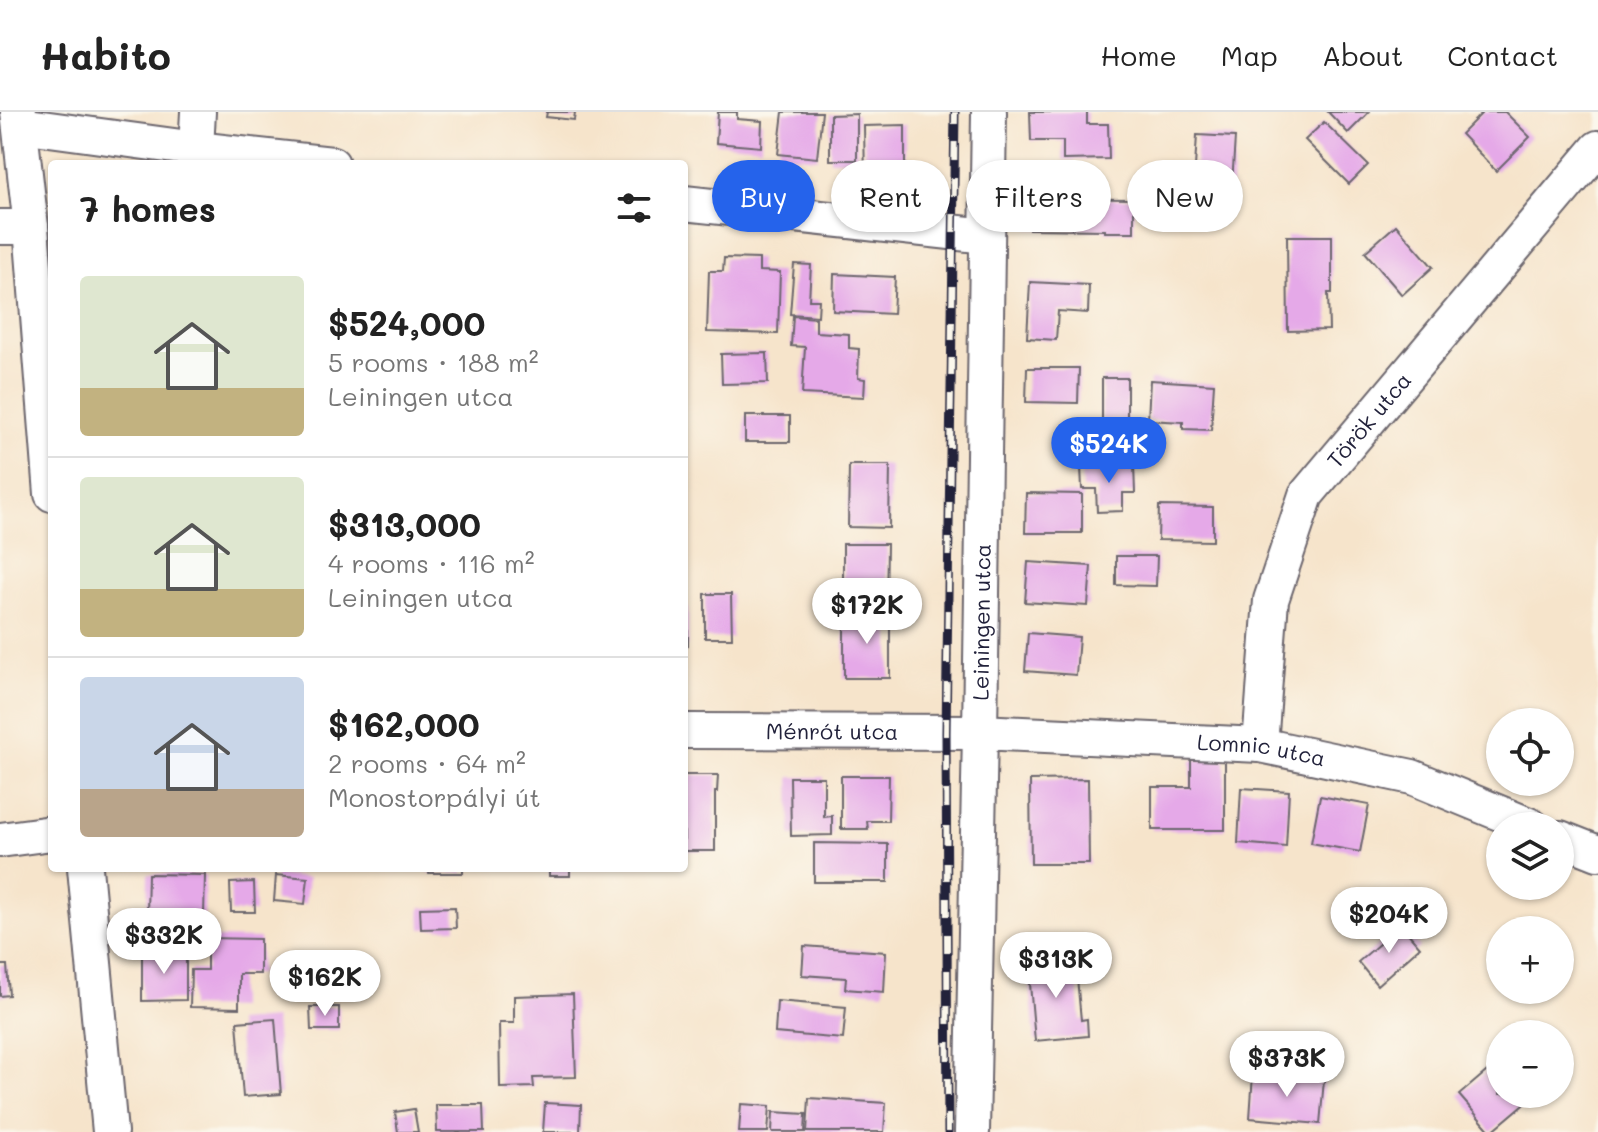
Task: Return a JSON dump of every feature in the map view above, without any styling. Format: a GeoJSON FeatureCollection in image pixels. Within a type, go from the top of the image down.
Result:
{"type":"FeatureCollection","features":[{"type":"Feature","properties":{"kind":"street"},"geometry":{"type":"LineString","coordinates":[[196,149],[198,112]]}},
{"type":"Feature","properties":{"kind":"street","name":"Leiningen utca"},"geometry":{"type":"LineString","coordinates":[[972,1132],[989,112]]}},
{"type":"Feature","properties":{"kind":"street"},"geometry":{"type":"LineString","coordinates":[[48,464],[16,227],[19,118],[196,149],[296,160]]}},
{"type":"Feature","properties":{"kind":"street","name":"Török utca"},"geometry":{"type":"LineString","coordinates":[[1260,745],[1271,600],[1306,495],[1598,148]]}},
{"type":"Feature","properties":{"kind":"street"},"geometry":{"type":"LineString","coordinates":[[688,203],[987,236]]}},
{"type":"Feature","properties":{"kind":"street","name":"Ménrót utca"},"geometry":{"type":"LineString","coordinates":[[688,731],[980,732]]}},
{"type":"Feature","properties":{"kind":"street","name":"Lomnic utca"},"geometry":{"type":"LineString","coordinates":[[980,732],[1260,745],[1412,777],[1497,812]]}},
{"type":"Feature","properties":{"kind":"street"},"geometry":{"type":"LineString","coordinates":[[0,840],[48,834]]}},
{"type":"Feature","properties":{"kind":"street"},"geometry":{"type":"LineString","coordinates":[[1574,844],[1598,853]]}},
{"type":"Feature","properties":{"kind":"street"},"geometry":{"type":"LineString","coordinates":[[85,872],[110,1132]]}},
{"type":"Feature","properties":{"kind":"building"},"geometry":{"type":"Polygon","coordinates":[[[547,112],[575,112],[574,120],[546,117],[547,112]]]}},
{"type":"Feature","properties":{"kind":"building"},"geometry":{"type":"Polygon","coordinates":[[[718,112],[737,112],[737,119],[762,121],[761,147],[716,143],[718,112]]]}},
{"type":"Feature","properties":{"kind":"building"},"geometry":{"type":"Polygon","coordinates":[[[783,112],[822,112],[817,158],[778,154],[783,112]]]}},
{"type":"Feature","properties":{"kind":"building"},"geometry":{"type":"Polygon","coordinates":[[[1030,112],[1087,112],[1087,124],[1108,124],[1109,159],[1063,160],[1063,141],[1031,141],[1030,112]]]}},
{"type":"Feature","properties":{"kind":"building"},"geometry":{"type":"Polygon","coordinates":[[[1328,112],[1369,112],[1348,133],[1328,112]]]}},
{"type":"Feature","properties":{"kind":"building"},"geometry":{"type":"Polygon","coordinates":[[[1483,112],[1505,112],[1530,137],[1496,171],[1461,134],[1483,112]]]}},
{"type":"Feature","properties":{"kind":"building"},"geometry":{"type":"Polygon","coordinates":[[[857,114],[857,160],[830,160],[830,115],[857,114]]]}},
{"type":"Feature","properties":{"kind":"building"},"geometry":{"type":"Polygon","coordinates":[[[1324,122],[1368,165],[1349,184],[1305,140],[1324,122]]]}},
{"type":"Feature","properties":{"kind":"building"},"geometry":{"type":"Polygon","coordinates":[[[905,125],[905,160],[865,160],[864,126],[905,125]]]}},
{"type":"Feature","properties":{"kind":"building"},"geometry":{"type":"Polygon","coordinates":[[[1197,135],[1235,137],[1234,160],[1195,160],[1197,135]]]}},
{"type":"Feature","properties":{"kind":"building"},"geometry":{"type":"Polygon","coordinates":[[[1111,199],[1127,199],[1127,232],[1111,232],[1111,199]]]}},
{"type":"Feature","properties":{"kind":"building"},"geometry":{"type":"Polygon","coordinates":[[[1396,225],[1433,267],[1402,295],[1365,252],[1396,225]]]}},
{"type":"Feature","properties":{"kind":"building"},"geometry":{"type":"Polygon","coordinates":[[[1287,236],[1332,236],[1329,330],[1288,331],[1287,236]]]}},
{"type":"Feature","properties":{"kind":"building"},"geometry":{"type":"Polygon","coordinates":[[[724,258],[759,259],[759,271],[780,272],[778,334],[707,332],[709,271],[723,271],[724,258]]]}},
{"type":"Feature","properties":{"kind":"building"},"geometry":{"type":"Polygon","coordinates":[[[794,264],[811,265],[809,300],[819,300],[818,316],[790,314],[794,264]]]}},
{"type":"Feature","properties":{"kind":"building"},"geometry":{"type":"Polygon","coordinates":[[[834,274],[895,277],[893,314],[833,311],[834,274]]]}},
{"type":"Feature","properties":{"kind":"building"},"geometry":{"type":"Polygon","coordinates":[[[1030,282],[1089,285],[1088,313],[1058,311],[1056,340],[1027,338],[1030,282]]]}},
{"type":"Feature","properties":{"kind":"building"},"geometry":{"type":"Polygon","coordinates":[[[793,316],[816,318],[816,332],[849,334],[849,348],[859,349],[858,378],[865,379],[864,397],[802,394],[805,347],[791,346],[793,316]]]}},
{"type":"Feature","properties":{"kind":"building"},"geometry":{"type":"Polygon","coordinates":[[[767,353],[768,383],[722,384],[721,354],[767,353]]]}},
{"type":"Feature","properties":{"kind":"building"},"geometry":{"type":"Polygon","coordinates":[[[1027,368],[1079,368],[1078,403],[1026,402],[1027,368]]]}},
{"type":"Feature","properties":{"kind":"building"},"geometry":{"type":"Polygon","coordinates":[[[1102,378],[1127,378],[1127,420],[1102,420],[1102,378]]]}},
{"type":"Feature","properties":{"kind":"building"},"geometry":{"type":"Polygon","coordinates":[[[1150,380],[1214,384],[1211,430],[1183,429],[1183,422],[1148,420],[1150,380]]]}},
{"type":"Feature","properties":{"kind":"building"},"geometry":{"type":"Polygon","coordinates":[[[745,416],[790,416],[790,442],[745,442],[745,416]]]}},
{"type":"Feature","properties":{"kind":"building"},"geometry":{"type":"Polygon","coordinates":[[[1134,464],[1135,493],[1123,493],[1123,511],[1097,512],[1096,489],[1082,489],[1081,466],[1134,464]]]}},
{"type":"Feature","properties":{"kind":"building"},"geometry":{"type":"Polygon","coordinates":[[[849,465],[890,465],[889,528],[848,527],[849,465]]]}},
{"type":"Feature","properties":{"kind":"building"},"geometry":{"type":"Polygon","coordinates":[[[1026,493],[1082,494],[1082,533],[1025,533],[1026,493]]]}},
{"type":"Feature","properties":{"kind":"building"},"geometry":{"type":"Polygon","coordinates":[[[1159,506],[1213,507],[1213,541],[1158,540],[1159,506]]]}},
{"type":"Feature","properties":{"kind":"building"},"geometry":{"type":"Polygon","coordinates":[[[843,544],[887,544],[886,612],[843,612],[843,544]]]}},
{"type":"Feature","properties":{"kind":"building"},"geometry":{"type":"Polygon","coordinates":[[[1116,556],[1157,556],[1156,586],[1116,585],[1116,556]]]}},
{"type":"Feature","properties":{"kind":"building"},"geometry":{"type":"Polygon","coordinates":[[[1028,562],[1091,566],[1088,606],[1025,602],[1028,562]]]}},
{"type":"Feature","properties":{"kind":"building"},"geometry":{"type":"Polygon","coordinates":[[[705,594],[731,594],[732,638],[705,638],[705,594]]]}},
{"type":"Feature","properties":{"kind":"building"},"geometry":{"type":"Polygon","coordinates":[[[844,614],[890,615],[890,678],[844,678],[844,614]]]}},
{"type":"Feature","properties":{"kind":"building"},"geometry":{"type":"Polygon","coordinates":[[[1028,633],[1079,637],[1076,675],[1025,671],[1028,633]]]}},
{"type":"Feature","properties":{"kind":"building"},"geometry":{"type":"Polygon","coordinates":[[[1191,760],[1225,760],[1225,830],[1152,830],[1152,787],[1191,787],[1191,760]]]}},
{"type":"Feature","properties":{"kind":"building"},"geometry":{"type":"Polygon","coordinates":[[[688,775],[718,775],[715,851],[688,851],[688,775]]]}},
{"type":"Feature","properties":{"kind":"building"},"geometry":{"type":"Polygon","coordinates":[[[841,776],[889,776],[888,821],[867,821],[868,829],[841,829],[841,776]]]}},
{"type":"Feature","properties":{"kind":"building"},"geometry":{"type":"Polygon","coordinates":[[[790,777],[824,777],[824,817],[832,816],[832,835],[791,836],[790,777]]]}},
{"type":"Feature","properties":{"kind":"building"},"geometry":{"type":"Polygon","coordinates":[[[1088,779],[1089,864],[1031,864],[1030,780],[1088,779]]]}},
{"type":"Feature","properties":{"kind":"building"},"geometry":{"type":"Polygon","coordinates":[[[1241,788],[1289,791],[1286,847],[1238,843],[1241,788]]]}},
{"type":"Feature","properties":{"kind":"building"},"geometry":{"type":"Polygon","coordinates":[[[1320,796],[1369,805],[1360,852],[1311,843],[1320,796]]]}},
{"type":"Feature","properties":{"kind":"building"},"geometry":{"type":"Polygon","coordinates":[[[814,843],[888,844],[888,882],[814,882],[814,843]]]}},
{"type":"Feature","properties":{"kind":"building"},"geometry":{"type":"Polygon","coordinates":[[[549,872],[570,872],[570,876],[549,876],[549,872]]]}},
{"type":"Feature","properties":{"kind":"building"},"geometry":{"type":"Polygon","coordinates":[[[148,874],[205,875],[204,916],[147,914],[148,874]]]}},
{"type":"Feature","properties":{"kind":"building"},"geometry":{"type":"Polygon","coordinates":[[[276,875],[308,878],[305,904],[274,901],[276,875]]]}},
{"type":"Feature","properties":{"kind":"building"},"geometry":{"type":"Polygon","coordinates":[[[254,882],[255,912],[231,912],[230,883],[254,882]]]}},
{"type":"Feature","properties":{"kind":"building"},"geometry":{"type":"Polygon","coordinates":[[[455,907],[456,928],[421,929],[420,908],[455,907]]]}},
{"type":"Feature","properties":{"kind":"building"},"geometry":{"type":"Polygon","coordinates":[[[1401,925],[1420,947],[1377,985],[1358,962],[1401,925]]]}},
{"type":"Feature","properties":{"kind":"building"},"geometry":{"type":"Polygon","coordinates":[[[207,938],[260,939],[260,974],[239,974],[239,1008],[190,1007],[191,970],[207,970],[207,938]]]}},
{"type":"Feature","properties":{"kind":"building"},"geometry":{"type":"Polygon","coordinates":[[[804,946],[886,952],[884,992],[845,989],[846,978],[802,975],[804,946]]]}},
{"type":"Feature","properties":{"kind":"building"},"geometry":{"type":"Polygon","coordinates":[[[186,951],[186,1000],[142,1001],[142,952],[186,951]]]}},
{"type":"Feature","properties":{"kind":"building"},"geometry":{"type":"Polygon","coordinates":[[[1075,957],[1081,1020],[1087,1019],[1088,1036],[1035,1041],[1028,961],[1075,957]]]}},
{"type":"Feature","properties":{"kind":"building"},"geometry":{"type":"Polygon","coordinates":[[[0,965],[7,965],[9,995],[0,996],[0,965]]]}},
{"type":"Feature","properties":{"kind":"building"},"geometry":{"type":"Polygon","coordinates":[[[573,994],[576,1077],[533,1078],[534,1087],[500,1088],[499,1023],[514,1023],[514,996],[573,994]]]}},
{"type":"Feature","properties":{"kind":"building"},"geometry":{"type":"Polygon","coordinates":[[[777,1001],[846,1007],[843,1039],[775,1033],[777,1001]]]}},
{"type":"Feature","properties":{"kind":"building"},"geometry":{"type":"Polygon","coordinates":[[[310,1007],[339,1007],[339,1030],[311,1030],[310,1007]]]}},
{"type":"Feature","properties":{"kind":"building"},"geometry":{"type":"Polygon","coordinates":[[[275,1019],[281,1094],[243,1097],[237,1022],[275,1019]]]}},
{"type":"Feature","properties":{"kind":"building"},"geometry":{"type":"Polygon","coordinates":[[[1486,1072],[1486,1108],[1519,1108],[1491,1132],[1459,1095],[1486,1072]]]}},
{"type":"Feature","properties":{"kind":"building"},"geometry":{"type":"Polygon","coordinates":[[[1253,1074],[1324,1080],[1320,1124],[1250,1118],[1253,1074]]]}},
{"type":"Feature","properties":{"kind":"building"},"geometry":{"type":"Polygon","coordinates":[[[809,1098],[886,1103],[884,1132],[807,1132],[809,1098]]]}},
{"type":"Feature","properties":{"kind":"building"},"geometry":{"type":"Polygon","coordinates":[[[545,1103],[581,1105],[580,1132],[543,1132],[545,1103]]]}},
{"type":"Feature","properties":{"kind":"building"},"geometry":{"type":"Polygon","coordinates":[[[741,1104],[770,1106],[768,1132],[739,1132],[741,1104]]]}},
{"type":"Feature","properties":{"kind":"building"},"geometry":{"type":"Polygon","coordinates":[[[436,1105],[483,1105],[484,1132],[437,1132],[436,1105]]]}},
{"type":"Feature","properties":{"kind":"building"},"geometry":{"type":"Polygon","coordinates":[[[414,1109],[418,1132],[398,1132],[395,1112],[414,1109]]]}},
{"type":"Feature","properties":{"kind":"building"},"geometry":{"type":"Polygon","coordinates":[[[773,1112],[806,1114],[805,1132],[772,1132],[773,1112]]]}},
{"type":"Feature","properties":{"kind":"railway"},"geometry":{"type":"LineString","coordinates":[[948,1132],[946,733],[955,112]]}}]}
